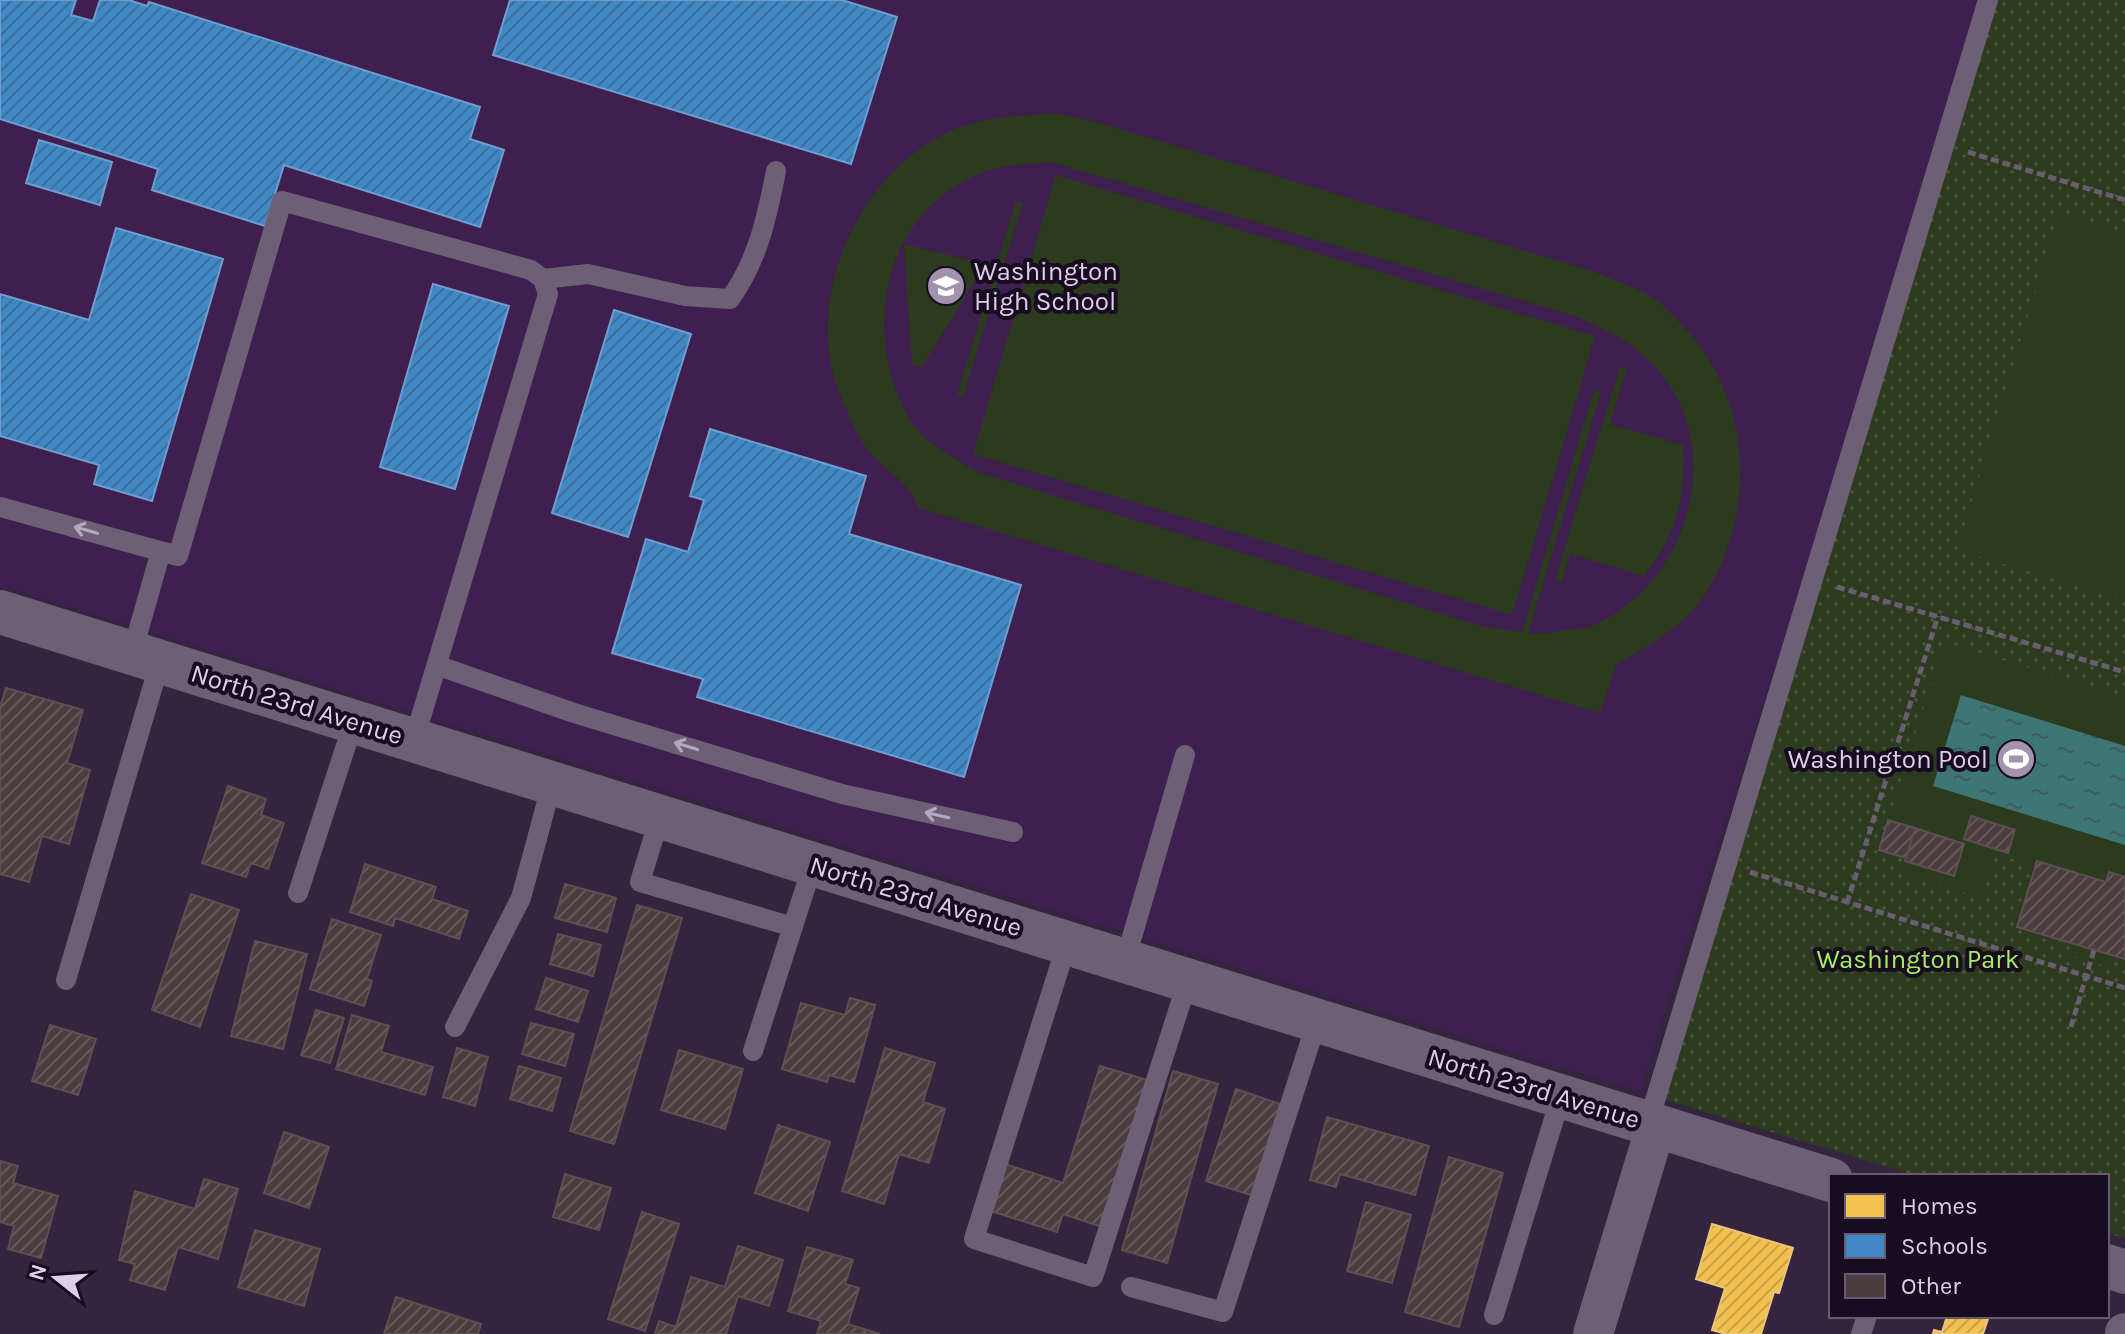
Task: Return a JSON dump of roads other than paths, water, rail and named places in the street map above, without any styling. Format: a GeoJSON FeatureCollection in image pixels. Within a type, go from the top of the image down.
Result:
{"type":"FeatureCollection","features":[{"type":"Feature","properties":{"kind":"street","name":"North 23rd Avenue"},"geometry":{"type":"LineString","coordinates":[[0,612],[1829,1179]]}},
{"type":"Feature","properties":{"kind":"street"},"geometry":{"type":"LineString","coordinates":[[1593,1334],[1652,1125]]}},
{"type":"Feature","properties":{"kind":"lane"},"geometry":{"type":"LineString","coordinates":[[1652,1125],[1726,865],[1988,0]]}},
{"type":"Feature","properties":{"kind":"lane"},"geometry":{"type":"LineString","coordinates":[[543,279],[588,274],[685,296],[730,299],[747,274],[764,229],[776,171]]}},
{"type":"Feature","properties":{"kind":"lane"},"geometry":{"type":"LineString","coordinates":[[0,507],[178,556],[282,201],[531,270],[543,279],[548,294],[439,666],[414,740]]}},
{"type":"Feature","properties":{"kind":"lane"},"geometry":{"type":"LineString","coordinates":[[66,980],[146,657],[161,551]]}},
{"type":"Feature","properties":{"kind":"lane"},"geometry":{"type":"LineString","coordinates":[[439,666],[515,693],[842,794],[1013,832]]}},
{"type":"Feature","properties":{"kind":"lane"},"geometry":{"type":"LineString","coordinates":[[298,893],[354,721]]}},
{"type":"Feature","properties":{"kind":"lane"},"geometry":{"type":"LineString","coordinates":[[1125,961],[1185,755]]}},
{"type":"Feature","properties":{"kind":"lane"},"geometry":{"type":"LineString","coordinates":[[455,1027],[521,898],[552,783]]}},
{"type":"Feature","properties":{"kind":"lane"},"geometry":{"type":"LineString","coordinates":[[660,816],[640,882],[793,927]]}},
{"type":"Feature","properties":{"kind":"lane"},"geometry":{"type":"LineString","coordinates":[[753,1051],[813,864]]}},
{"type":"Feature","properties":{"kind":"lane"},"geometry":{"type":"LineString","coordinates":[[1067,943],[974,1239],[1093,1277],[1188,980]]}},
{"type":"Feature","properties":{"kind":"lane"},"geometry":{"type":"LineString","coordinates":[[1131,1287],[1223,1312],[1317,1021]]}},
{"type":"Feature","properties":{"kind":"lane"},"geometry":{"type":"LineString","coordinates":[[1494,1315],[1561,1096]]}},
{"type":"Feature","properties":{"kind":"water"},"geometry":{"type":"Polygon","coordinates":[[[1961,695],[2125,746],[2125,845],[1933,786],[1961,695]]]}},
{"type":"Feature","properties":{"kind":"place","name":"Washington High School"},"geometry":{"type":"Point","coordinates":[946,286]}},
{"type":"Feature","properties":{"kind":"place","name":"Washington Pool"},"geometry":{"type":"Point","coordinates":[2016,759]}},
{"type":"Feature","properties":{"kind":"park label","name":"Washington Park"},"geometry":{"type":"Point","coordinates":[1918,959]}}]}
